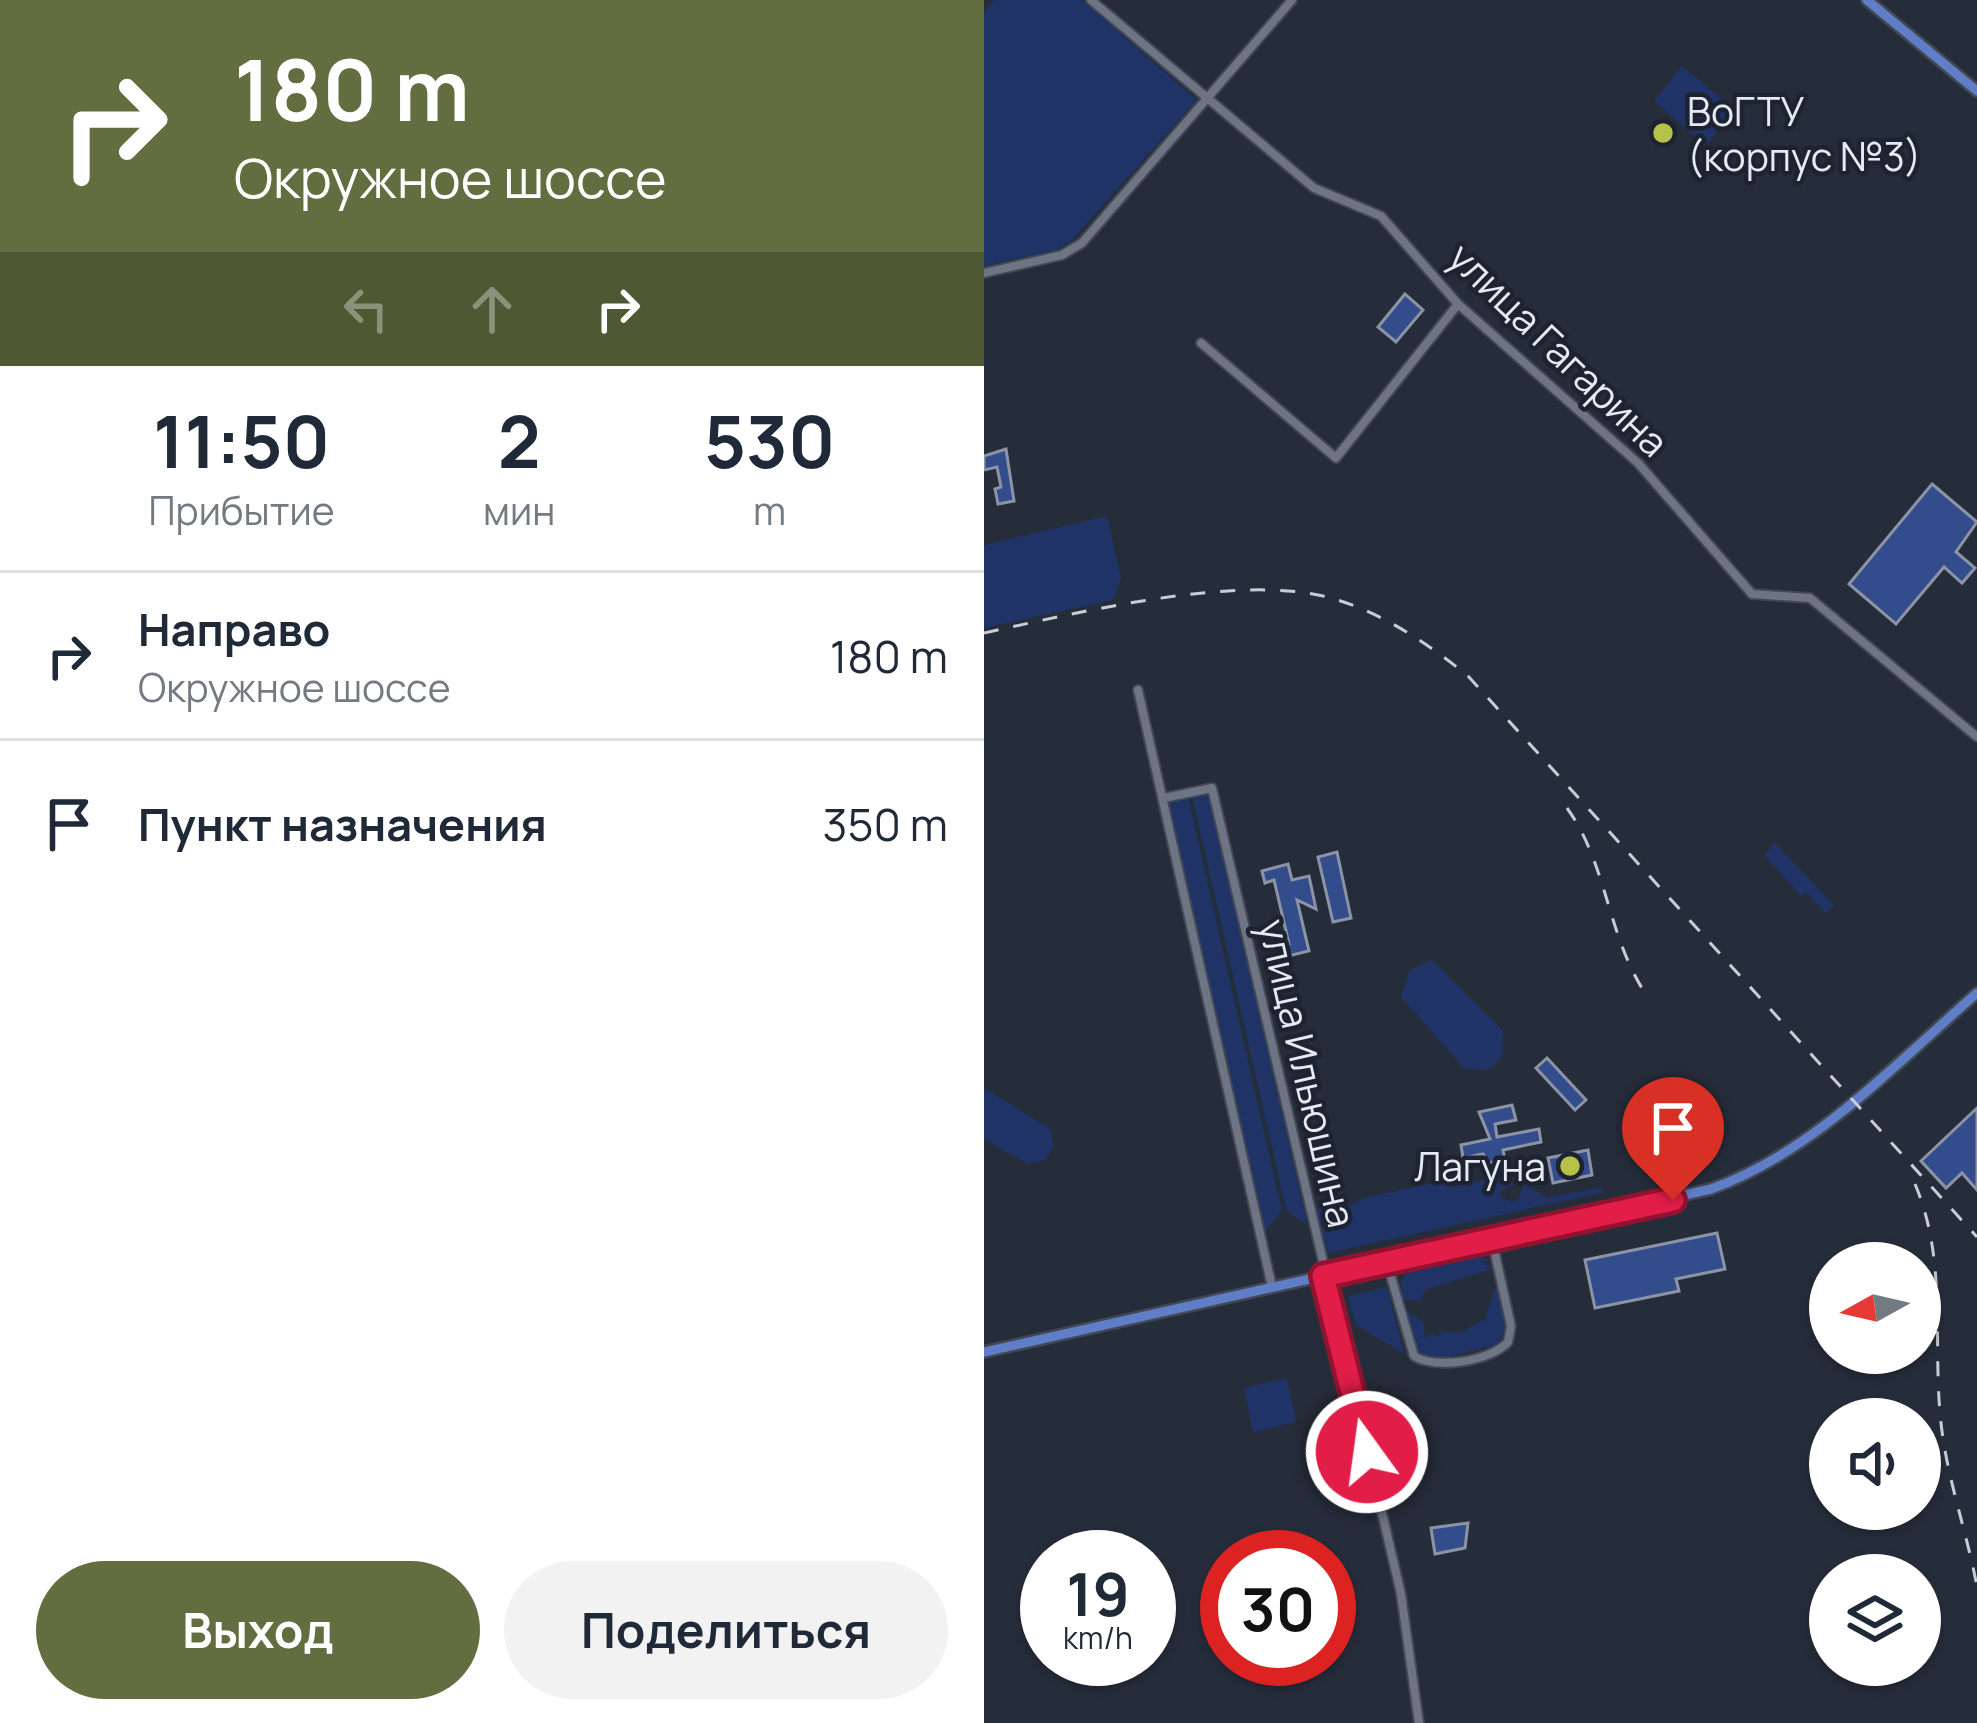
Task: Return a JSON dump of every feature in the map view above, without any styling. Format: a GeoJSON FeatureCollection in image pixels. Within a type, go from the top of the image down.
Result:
{"type":"FeatureCollection","features":[{"type":"Feature","properties":{"kind":"main road"},"geometry":{"type":"LineString","coordinates":[[1867,0],[1977,91]]}},
{"type":"Feature","properties":{"kind":"main road"},"geometry":{"type":"LineString","coordinates":[[984,1352],[1692,1195],[1759,1169],[1810,1136],[1977,993]]}},
{"type":"Feature","properties":{"kind":"street","name":"улица Гагарина"},"geometry":{"type":"LineString","coordinates":[[1091,0],[1314,188],[1382,216],[1458,304],[1638,463],[1752,594],[1810,598],[1977,737]]}},
{"type":"Feature","properties":{"kind":"street"},"geometry":{"type":"LineString","coordinates":[[984,273],[1062,255],[1082,243],[1292,0]]}},
{"type":"Feature","properties":{"kind":"street"},"geometry":{"type":"LineString","coordinates":[[1202,343],[1336,458],[1458,304]]}},
{"type":"Feature","properties":{"kind":"street","name":"улица Ильюшина"},"geometry":{"type":"LineString","coordinates":[[1138,690],[1272,1287]]}},
{"type":"Feature","properties":{"kind":"street","name":"улица Ильюшина"},"geometry":{"type":"LineString","coordinates":[[1164,798],[1212,788],[1401,1594],[1420,1723]]}},
{"type":"Feature","properties":{"kind":"street"},"geometry":{"type":"LineString","coordinates":[[1387,1263],[1414,1356],[1437,1364],[1496,1352],[1508,1342],[1511,1326],[1492,1240]]}},
{"type":"Feature","properties":{"kind":"shaded area"},"geometry":{"type":"Polygon","coordinates":[[[994,0],[1082,0],[1197,100],[1071,241],[1056,250],[984,266],[984,13],[994,0]]]}},
{"type":"Feature","properties":{"kind":"shaded area"},"geometry":{"type":"Polygon","coordinates":[[[1682,66],[1734,109],[1709,142],[1700,141],[1654,101],[1682,66]]]}},
{"type":"Feature","properties":{"kind":"shaded area"},"geometry":{"type":"Polygon","coordinates":[[[1107,516],[1121,579],[1113,600],[984,628],[984,545],[1107,516]]]}},
{"type":"Feature","properties":{"kind":"shaded area"},"geometry":{"type":"Polygon","coordinates":[[[1208,793],[1306,1225],[1286,1209],[1192,796],[1208,793]]]}},
{"type":"Feature","properties":{"kind":"shaded area"},"geometry":{"type":"Polygon","coordinates":[[[1188,797],[1282,1211],[1265,1231],[1168,801],[1188,797]]]}},
{"type":"Feature","properties":{"kind":"shaded area"},"geometry":{"type":"Polygon","coordinates":[[[1774,842],[1834,905],[1825,913],[1806,892],[1801,896],[1765,856],[1774,842]]]}},
{"type":"Feature","properties":{"kind":"shaded area"},"geometry":{"type":"Polygon","coordinates":[[[1432,960],[1503,1031],[1502,1057],[1488,1070],[1465,1069],[1401,997],[1410,970],[1432,960]]]}},
{"type":"Feature","properties":{"kind":"shaded area"},"geometry":{"type":"Polygon","coordinates":[[[984,1088],[1050,1129],[1054,1145],[1045,1160],[1029,1164],[984,1139],[984,1088]]]}},
{"type":"Feature","properties":{"kind":"shaded area"},"geometry":{"type":"Polygon","coordinates":[[[1508,1170],[1513,1185],[1500,1191],[1500,1196],[1512,1202],[1518,1200],[1524,1184],[1547,1198],[1600,1188],[1605,1192],[1328,1253],[1321,1229],[1329,1224],[1319,1221],[1317,1208],[1352,1205],[1363,1198],[1439,1182],[1454,1187],[1465,1178],[1475,1183],[1508,1170]]]}},
{"type":"Feature","properties":{"kind":"shaded area"},"geometry":{"type":"Polygon","coordinates":[[[1480,1253],[1489,1261],[1481,1261],[1493,1269],[1426,1289],[1420,1301],[1402,1299],[1401,1280],[1415,1265],[1480,1253]]]}},
{"type":"Feature","properties":{"kind":"shaded area"},"geometry":{"type":"Polygon","coordinates":[[[1497,1281],[1506,1328],[1498,1344],[1435,1360],[1418,1353],[1406,1311],[1424,1322],[1425,1340],[1429,1333],[1439,1337],[1439,1329],[1463,1331],[1485,1319],[1497,1281]]]}},
{"type":"Feature","properties":{"kind":"shaded area"},"geometry":{"type":"Polygon","coordinates":[[[1387,1287],[1404,1354],[1356,1325],[1348,1296],[1387,1287]]]}},
{"type":"Feature","properties":{"kind":"shaded area"},"geometry":{"type":"Polygon","coordinates":[[[1287,1378],[1296,1422],[1253,1432],[1244,1388],[1287,1378]]]}},
{"type":"Feature","properties":{"kind":"building"},"geometry":{"type":"Polygon","coordinates":[[[1405,294],[1423,310],[1396,342],[1378,327],[1405,294]]]}},
{"type":"Feature","properties":{"kind":"building"},"geometry":{"type":"Polygon","coordinates":[[[1006,449],[1014,501],[998,504],[997,467],[984,470],[984,456],[1006,449]]]}},
{"type":"Feature","properties":{"kind":"building"},"geometry":{"type":"Polygon","coordinates":[[[1932,484],[1977,522],[1956,552],[1975,568],[1962,583],[1944,567],[1896,624],[1849,584],[1932,484]]]}},
{"type":"Feature","properties":{"kind":"building"},"geometry":{"type":"Polygon","coordinates":[[[1337,852],[1351,918],[1333,922],[1318,857],[1337,852]]]}},
{"type":"Feature","properties":{"kind":"building"},"geometry":{"type":"Polygon","coordinates":[[[1288,864],[1292,880],[1309,876],[1316,909],[1297,900],[1309,951],[1284,957],[1281,946],[1289,944],[1274,880],[1265,883],[1262,871],[1288,864]]]}},
{"type":"Feature","properties":{"kind":"building"},"geometry":{"type":"Polygon","coordinates":[[[1547,1058],[1586,1100],[1575,1110],[1536,1068],[1547,1058]]]}},
{"type":"Feature","properties":{"kind":"building"},"geometry":{"type":"Polygon","coordinates":[[[1512,1105],[1516,1120],[1495,1124],[1497,1137],[1539,1129],[1541,1142],[1503,1150],[1505,1160],[1489,1163],[1483,1154],[1463,1158],[1461,1145],[1490,1139],[1479,1112],[1512,1105]]]}},
{"type":"Feature","properties":{"kind":"building"},"geometry":{"type":"Polygon","coordinates":[[[1977,1108],[1977,1190],[1962,1173],[1946,1188],[1921,1161],[1977,1108]]]}},
{"type":"Feature","properties":{"kind":"building","name":"Лагуна"},"geometry":{"type":"Polygon","coordinates":[[[1588,1150],[1592,1175],[1553,1183],[1548,1158],[1588,1150]]]}},
{"type":"Feature","properties":{"kind":"building"},"geometry":{"type":"Polygon","coordinates":[[[1717,1233],[1725,1269],[1676,1279],[1679,1291],[1595,1308],[1585,1260],[1717,1233]]]}},
{"type":"Feature","properties":{"kind":"building"},"geometry":{"type":"Polygon","coordinates":[[[1468,1523],[1465,1548],[1435,1554],[1431,1528],[1468,1523]]]}},
{"type":"Feature","properties":{"kind":"railway"},"geometry":{"type":"LineString","coordinates":[[984,633],[1154,599],[1245,590],[1323,596],[1400,628],[1468,676],[1977,1237]]}},
{"type":"Feature","properties":{"kind":"railway"},"geometry":{"type":"LineString","coordinates":[[1567,808],[1591,853],[1623,950],[1647,996]]}},
{"type":"Feature","properties":{"kind":"railway"},"geometry":{"type":"LineString","coordinates":[[1915,1184],[1932,1243],[1944,1444],[1977,1587]]}},
{"type":"Feature","properties":{"kind":"place","name":"ВоГТУ (корпус №3)"},"geometry":{"type":"Point","coordinates":[1663,133]}},
{"type":"Feature","properties":{"kind":"place","name":"Лагуна"},"geometry":{"type":"Point","coordinates":[1570,1166]}},
{"type":"Feature","properties":{"kind":"route"},"geometry":{"type":"LineString","coordinates":[[1367,1452],[1323,1276],[1673,1200]]}}]}
